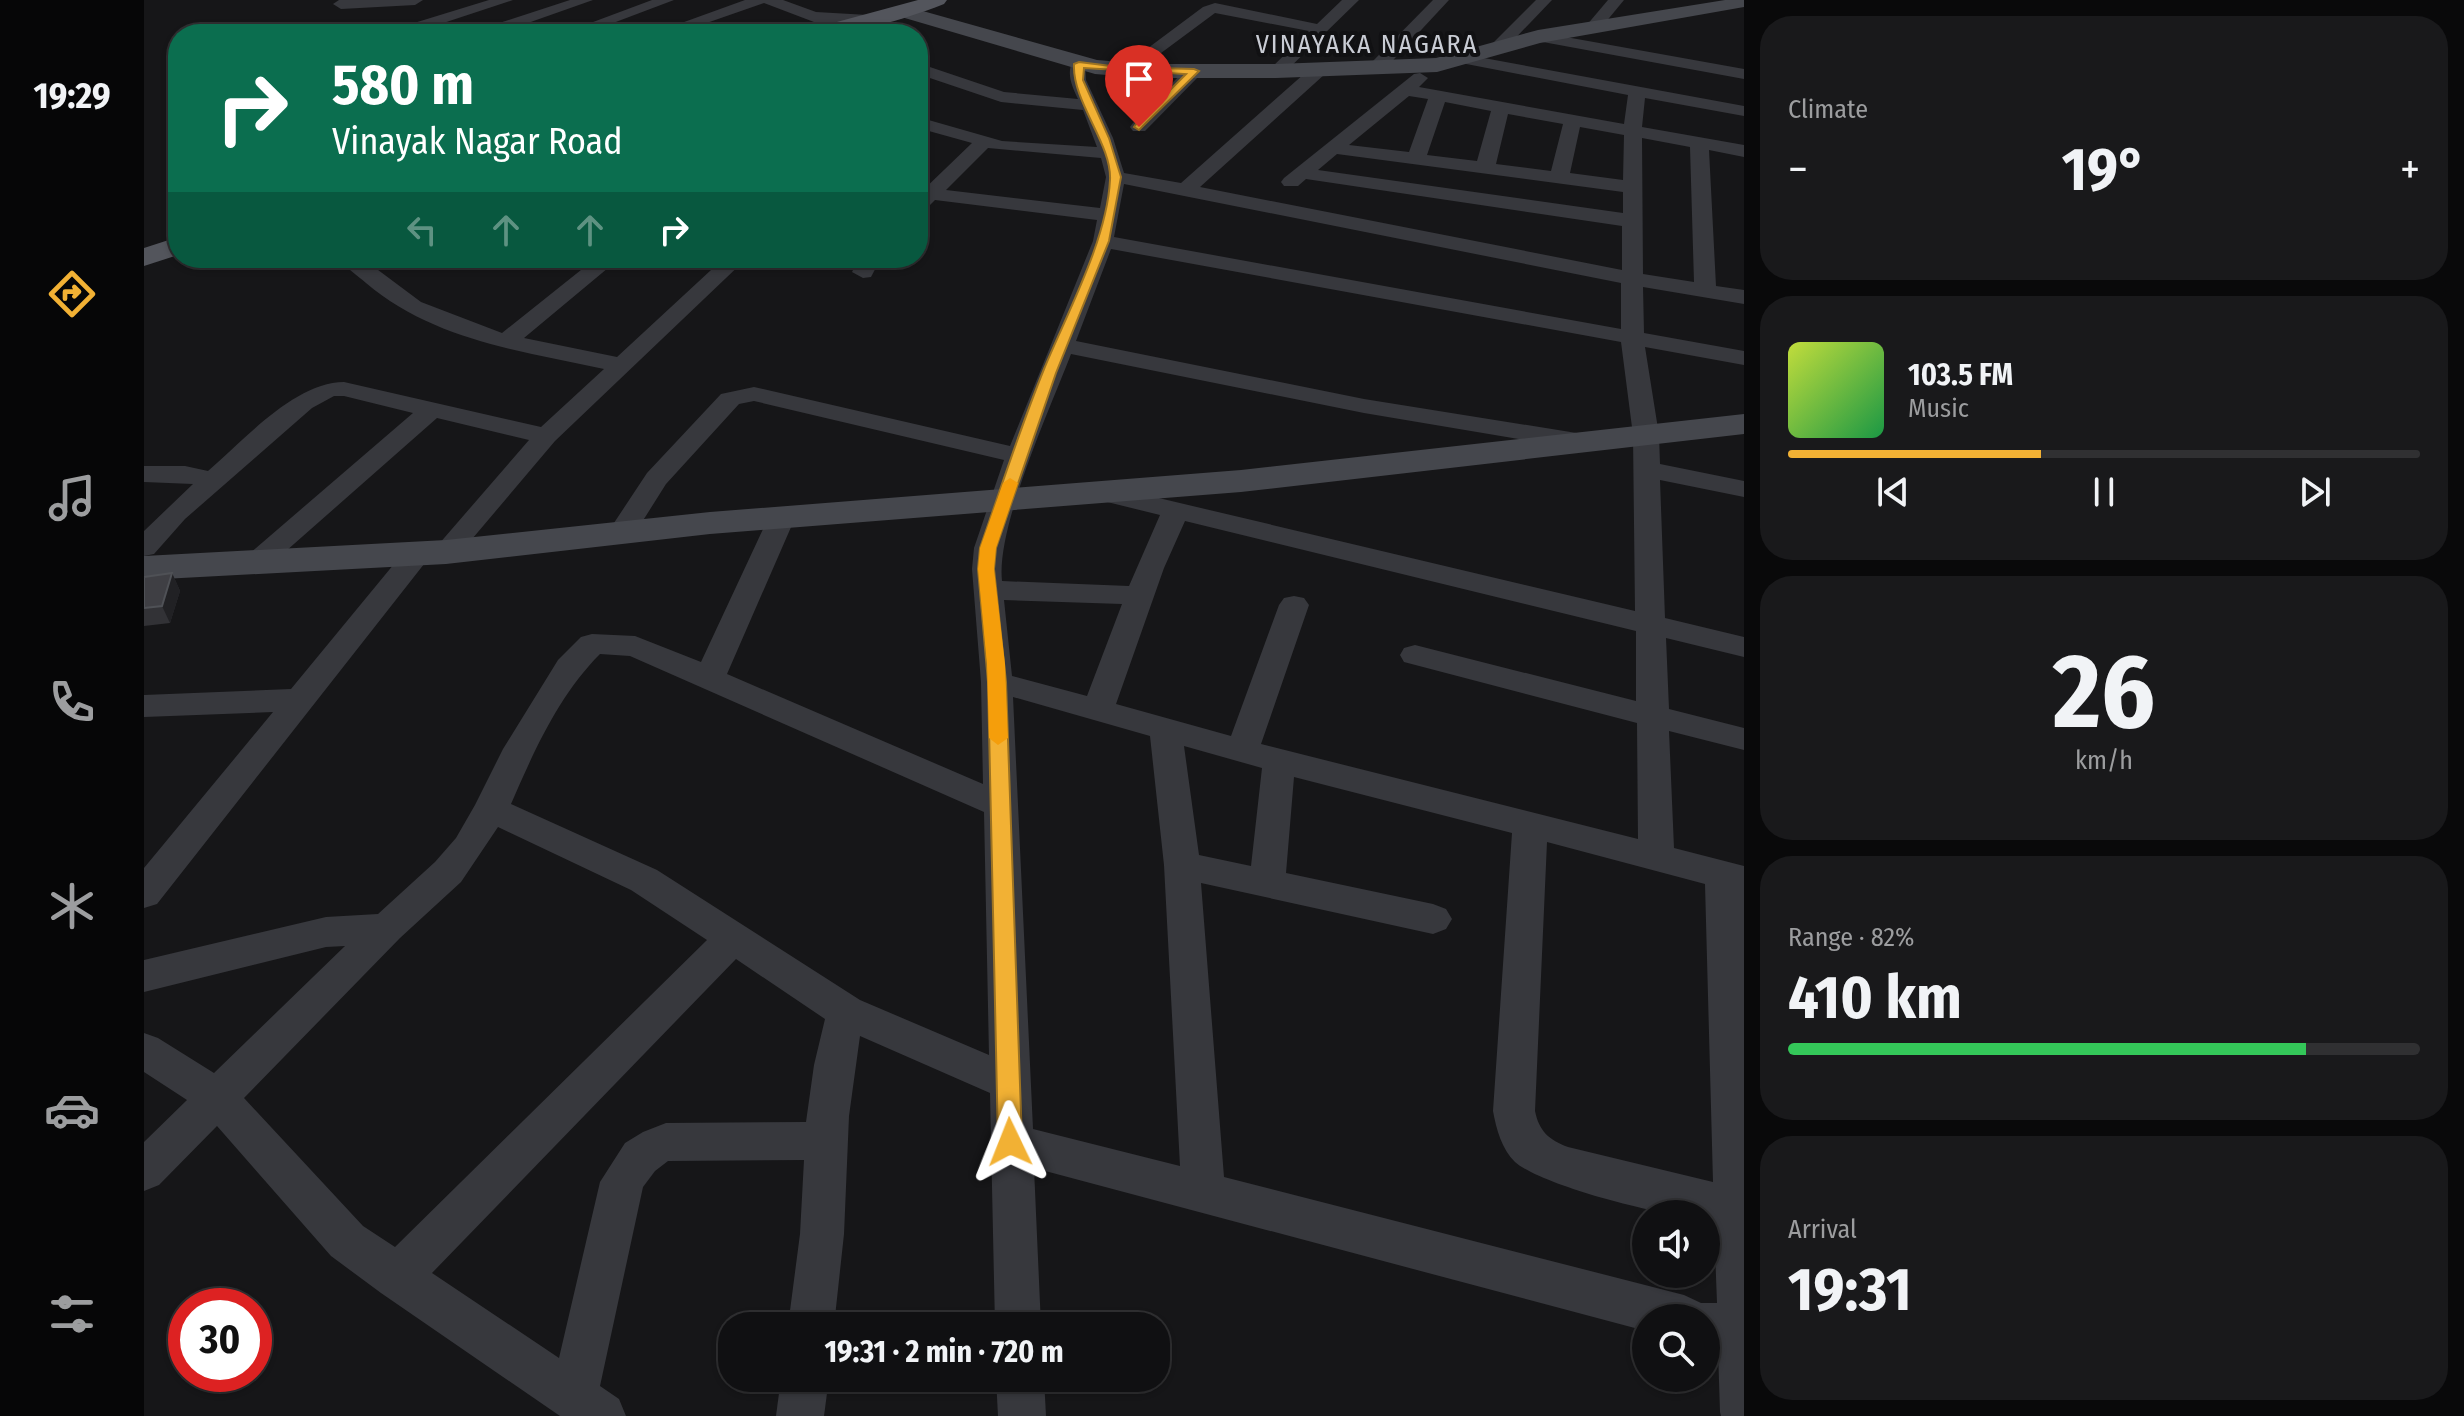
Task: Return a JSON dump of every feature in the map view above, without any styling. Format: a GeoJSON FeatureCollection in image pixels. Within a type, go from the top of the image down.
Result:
{"type":"FeatureCollection","features":[{"type":"Feature","properties":{"kind":"main road"},"geometry":{"type":"LineString","coordinates":[[854,24],[905,12],[937,0]]}},
{"type":"Feature","properties":{"kind":"main road"},"geometry":{"type":"LineString","coordinates":[[144,257],[168,249]]}},
{"type":"Feature","properties":{"kind":"street"},"geometry":{"type":"LineString","coordinates":[[341,4],[415,0]]}},
{"type":"Feature","properties":{"kind":"street"},"geometry":{"type":"LineString","coordinates":[[427,24],[505,0]]}},
{"type":"Feature","properties":{"kind":"street"},"geometry":{"type":"LineString","coordinates":[[598,24],[666,0]]}},
{"type":"Feature","properties":{"kind":"street"},"geometry":{"type":"LineString","coordinates":[[689,24],[760,0]]}},
{"type":"Feature","properties":{"kind":"street"},"geometry":{"type":"LineString","coordinates":[[769,0],[814,17],[868,20]]}},
{"type":"Feature","properties":{"kind":"street"},"geometry":{"type":"LineString","coordinates":[[1276,71],[1351,0]]}},
{"type":"Feature","properties":{"kind":"street"},"geometry":{"type":"LineString","coordinates":[[1413,0],[1439,2]]}},
{"type":"Feature","properties":{"kind":"street"},"geometry":{"type":"LineString","coordinates":[[1498,47],[1544,0]]}},
{"type":"Feature","properties":{"kind":"street"},"geometry":{"type":"LineString","coordinates":[[1594,26],[1616,0]]}},
{"type":"Feature","properties":{"kind":"street"},"geometry":{"type":"LineString","coordinates":[[509,24],[572,1]]}},
{"type":"Feature","properties":{"kind":"street"},"geometry":{"type":"LineString","coordinates":[[1377,67],[1439,2]]}},
{"type":"Feature","properties":{"kind":"street"},"geometry":{"type":"LineString","coordinates":[[905,12],[1079,64],[1143,71],[1276,71],[1437,65],[1538,37],[1740,4]]}},
{"type":"Feature","properties":{"kind":"street"},"geometry":{"type":"LineString","coordinates":[[1143,71],[1150,54],[1208,10],[1215,8],[1321,29]]}},
{"type":"Feature","properties":{"kind":"street"},"geometry":{"type":"LineString","coordinates":[[1538,37],[1744,74]]}},
{"type":"Feature","properties":{"kind":"street"},"geometry":{"type":"LineString","coordinates":[[1462,59],[1744,111]]}},
{"type":"Feature","properties":{"kind":"street"},"geometry":{"type":"LineString","coordinates":[[1017,1312],[997,682],[988,590],[988,548],[1019,456],[1103,241],[1109,215],[1116,177],[1078,80],[1079,64]]}},
{"type":"Feature","properties":{"kind":"street"},"geometry":{"type":"LineString","coordinates":[[1264,204],[1437,65]]}},
{"type":"Feature","properties":{"kind":"street"},"geometry":{"type":"LineString","coordinates":[[1185,190],[1319,70]]}},
{"type":"Feature","properties":{"kind":"street"},"geometry":{"type":"LineString","coordinates":[[928,71],[1001,97],[1089,105]]}},
{"type":"Feature","properties":{"kind":"street"},"geometry":{"type":"LineString","coordinates":[[1139,127],[1194,71]]}},
{"type":"Feature","properties":{"kind":"street"},"geometry":{"type":"LineString","coordinates":[[1405,90],[1633,128],[1744,151]]}},
{"type":"Feature","properties":{"kind":"street"},"geometry":{"type":"LineString","coordinates":[[1637,91],[1633,128],[1632,339],[1646,452],[1656,856]]}},
{"type":"Feature","properties":{"kind":"street"},"geometry":{"type":"LineString","coordinates":[[1416,159],[1438,96]]}},
{"type":"Feature","properties":{"kind":"street"},"geometry":{"type":"LineString","coordinates":[[1485,168],[1501,106]]}},
{"type":"Feature","properties":{"kind":"street"},"geometry":{"type":"LineString","coordinates":[[1559,177],[1573,118]]}},
{"type":"Feature","properties":{"kind":"street"},"geometry":{"type":"LineString","coordinates":[[928,125],[983,143],[1109,153]]}},
{"type":"Feature","properties":{"kind":"street"},"geometry":{"type":"LineString","coordinates":[[1699,142],[1705,291]]}},
{"type":"Feature","properties":{"kind":"street"},"geometry":{"type":"LineString","coordinates":[[928,196],[983,143]]}},
{"type":"Feature","properties":{"kind":"street"},"geometry":{"type":"LineString","coordinates":[[1333,148],[1633,187]]}},
{"type":"Feature","properties":{"kind":"street"},"geometry":{"type":"LineString","coordinates":[[1302,173],[1633,221]]}},
{"type":"Feature","properties":{"kind":"street"},"geometry":{"type":"LineString","coordinates":[[1116,177],[1744,297]]}},
{"type":"Feature","properties":{"kind":"street"},"geometry":{"type":"LineString","coordinates":[[928,200],[1109,215]]}},
{"type":"Feature","properties":{"kind":"street"},"geometry":{"type":"LineString","coordinates":[[1103,241],[1744,358]]}},
{"type":"Feature","properties":{"kind":"street"},"geometry":{"type":"LineString","coordinates":[[362,268],[410,306],[438,319],[507,340],[621,365]]}},
{"type":"Feature","properties":{"kind":"street"},"geometry":{"type":"LineString","coordinates":[[507,340],[597,268]]}},
{"type":"Feature","properties":{"kind":"street"},"geometry":{"type":"LineString","coordinates":[[144,894],[297,700],[432,552],[546,436],[725,268]]}},
{"type":"Feature","properties":{"kind":"street"},"geometry":{"type":"LineString","coordinates":[[1061,345],[1364,406],[1646,452],[1744,489]]}},
{"type":"Feature","properties":{"kind":"street"},"geometry":{"type":"LineString","coordinates":[[147,565],[175,513],[303,403],[329,389],[344,389],[546,436]]}},
{"type":"Feature","properties":{"kind":"street"},"geometry":{"type":"LineString","coordinates":[[622,532],[653,484],[730,399],[741,395],[754,394],[1019,456]]}},
{"type":"Feature","properties":{"kind":"street"},"geometry":{"type":"LineString","coordinates":[[259,560],[431,410]]}},
{"type":"Feature","properties":{"kind":"street"},"geometry":{"type":"LineString","coordinates":[[1646,452],[1744,424]]}},
{"type":"Feature","properties":{"kind":"street"},"geometry":{"type":"LineString","coordinates":[[147,565],[432,552],[781,518],[1104,493],[1592,443]]}},
{"type":"Feature","properties":{"kind":"street"},"geometry":{"type":"LineString","coordinates":[[144,474],[185,474],[212,480]]}},
{"type":"Feature","properties":{"kind":"street"},"geometry":{"type":"LineString","coordinates":[[1104,493],[1744,647]]}},
{"type":"Feature","properties":{"kind":"street"},"geometry":{"type":"LineString","coordinates":[[1098,711],[1139,596],[1176,510]]}},
{"type":"Feature","properties":{"kind":"street"},"geometry":{"type":"LineString","coordinates":[[710,676],[781,518]]}},
{"type":"Feature","properties":{"kind":"street"},"geometry":{"type":"LineString","coordinates":[[988,590],[1139,596]]}},
{"type":"Feature","properties":{"kind":"street"},"geometry":{"type":"LineString","coordinates":[[1242,751],[1294,605]]}},
{"type":"Feature","properties":{"kind":"street"},"geometry":{"type":"LineString","coordinates":[[144,1171],[387,928],[448,872],[468,847],[491,809],[519,749],[569,667],[592,644],[635,646],[710,676],[1000,805]]}},
{"type":"Feature","properties":{"kind":"street"},"geometry":{"type":"LineString","coordinates":[[1415,655],[1744,739]]}},
{"type":"Feature","properties":{"kind":"street"},"geometry":{"type":"LineString","coordinates":[[997,682],[1279,761],[1734,877],[1735,1207],[1730,1330],[1744,1412]]}},
{"type":"Feature","properties":{"kind":"street"},"geometry":{"type":"LineString","coordinates":[[144,706],[297,700]]}},
{"type":"Feature","properties":{"kind":"street"},"geometry":{"type":"LineString","coordinates":[[1166,730],[1182,865],[1203,1192]]}},
{"type":"Feature","properties":{"kind":"street"},"geometry":{"type":"LineString","coordinates":[[1267,881],[1279,761]]}},
{"type":"Feature","properties":{"kind":"street"},"geometry":{"type":"LineString","coordinates":[[491,809],[617,865],[846,1012],[1008,1082]]}},
{"type":"Feature","properties":{"kind":"street"},"geometry":{"type":"LineString","coordinates":[[1530,823],[1514,1111],[1518,1132],[1533,1151],[1563,1165],[1735,1207]]}},
{"type":"Feature","properties":{"kind":"street"},"geometry":{"type":"LineString","coordinates":[[1182,865],[1433,919]]}},
{"type":"Feature","properties":{"kind":"street"},"geometry":{"type":"LineString","coordinates":[[144,976],[326,932],[387,928]]}},
{"type":"Feature","properties":{"kind":"street"},"geometry":{"type":"LineString","coordinates":[[397,1277],[733,938]]}},
{"type":"Feature","properties":{"kind":"street"},"geometry":{"type":"LineString","coordinates":[[813,1312],[823,1222],[824,1141],[832,1070],[846,1012]]}},
{"type":"Feature","properties":{"kind":"street"},"geometry":{"type":"LineString","coordinates":[[144,1050],[218,1098],[347,1241],[588,1406],[622,1182],[636,1159],[650,1148],[666,1142],[824,1141]]}},
{"type":"Feature","properties":{"kind":"street"},"geometry":{"type":"LineString","coordinates":[[1010,1142],[1632,1304]]}},
{"type":"Feature","properties":{"kind":"street"},"geometry":{"type":"LineString","coordinates":[[800,1416],[803,1392]]}},
{"type":"Feature","properties":{"kind":"street"},"geometry":{"type":"LineString","coordinates":[[1021,1392],[1022,1416]]}},
{"type":"Feature","properties":{"kind":"building"},"geometry":{"type":"Polygon","coordinates":[[[172,573],[162,606],[144,608],[144,577],[172,573]]]}},
{"type":"Feature","properties":{"kind":"slow traffic"},"geometry":{"type":"LineString","coordinates":[[998,738],[996,664],[986,569],[988,548],[1010,483]]}},
{"type":"Feature","properties":{"kind":"district","name":"VINAYAKA NAGARA"},"geometry":{"type":"Point","coordinates":[1367,44]}},
{"type":"Feature","properties":{"kind":"route"},"geometry":{"type":"LineString","coordinates":[[1010,1142],[997,682],[986,569],[988,548],[1049,373],[1103,241],[1116,177],[1104,138],[1078,80],[1079,64],[1119,69],[1194,71],[1139,127]]}}]}
